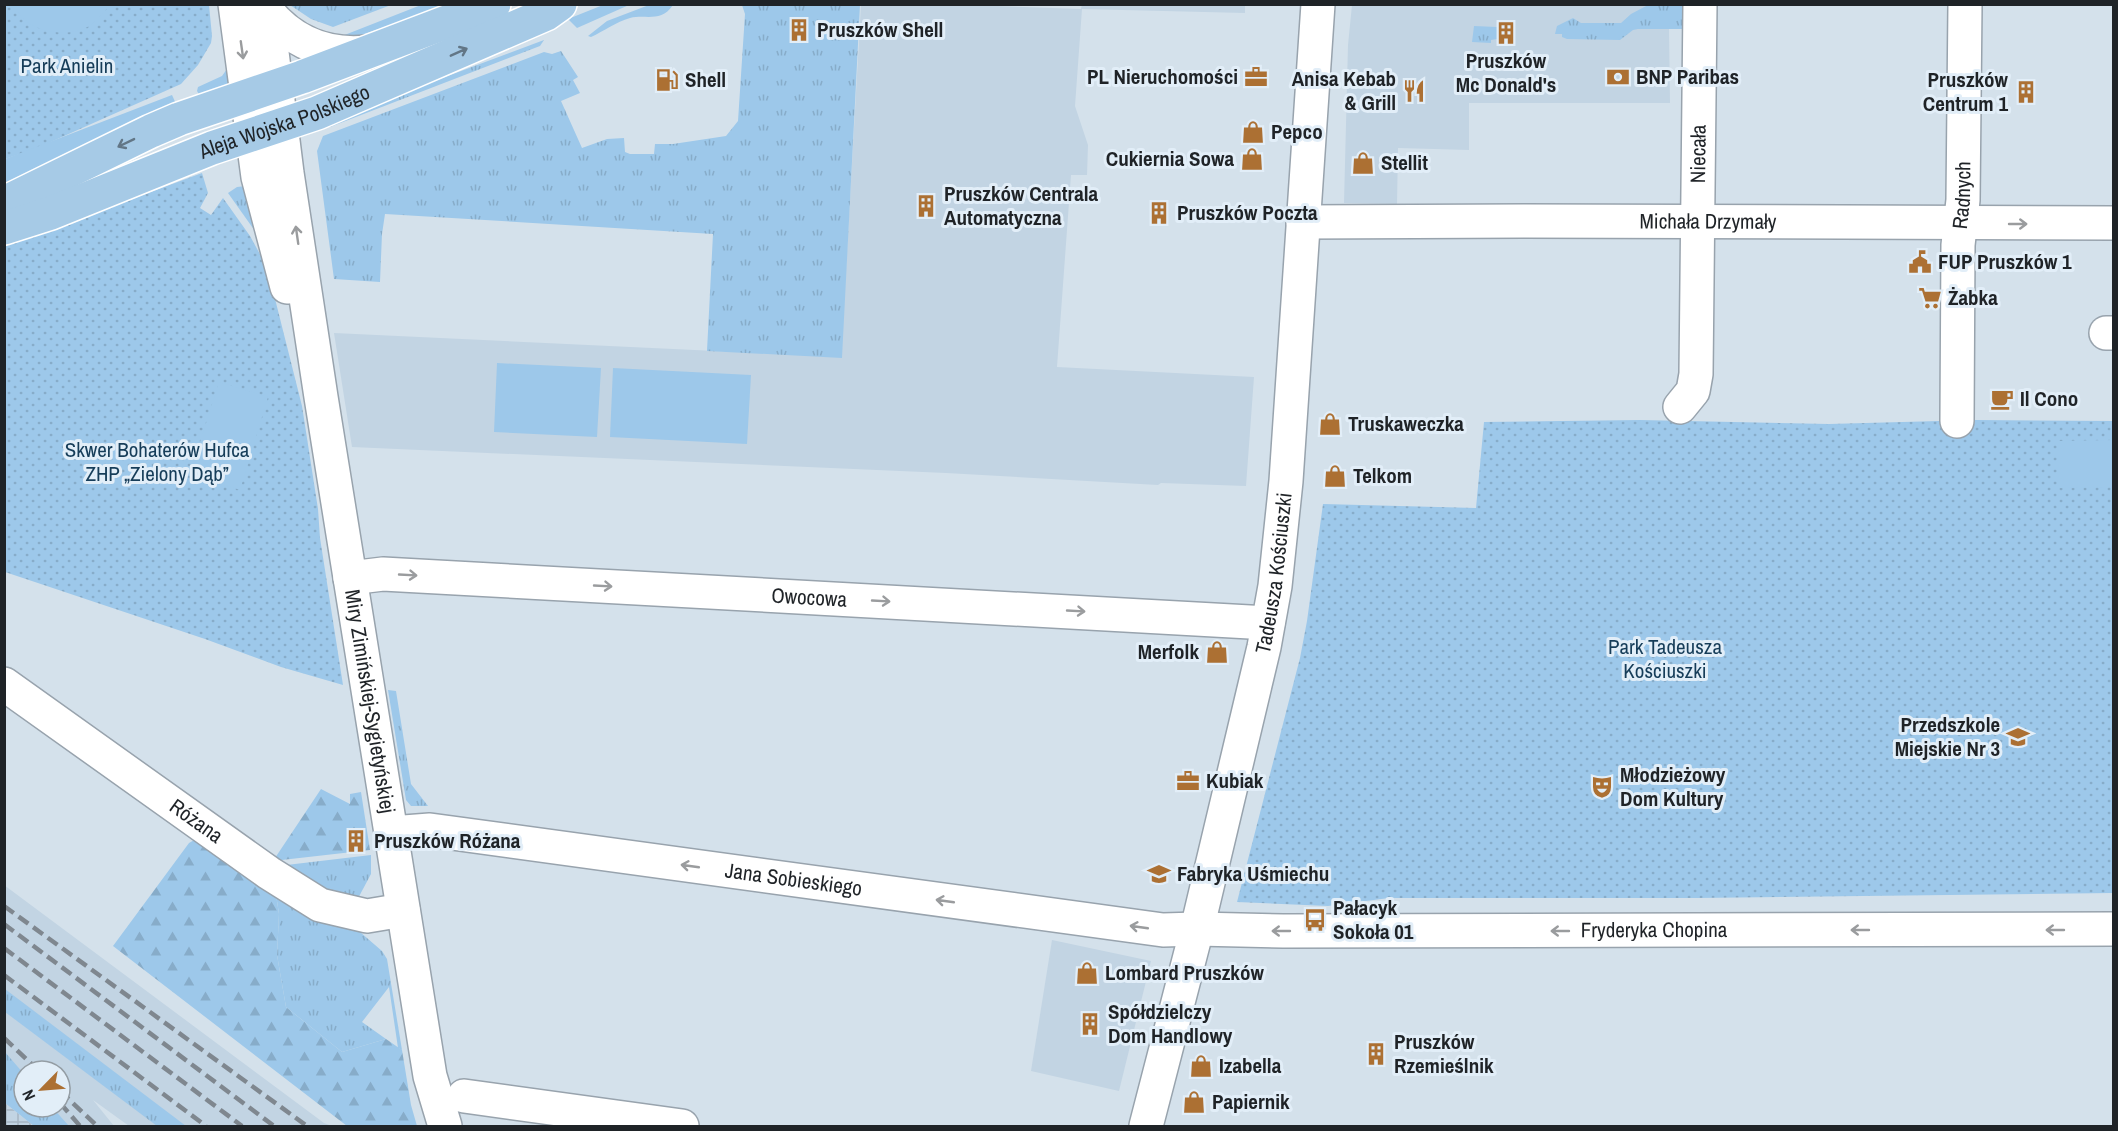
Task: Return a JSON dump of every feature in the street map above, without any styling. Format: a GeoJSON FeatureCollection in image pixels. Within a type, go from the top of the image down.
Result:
{"type":"FeatureCollection","features":[{"type":"Feature","properties":{"kind":"main road","name":"Aleja Wojska Polskiego"},"geometry":{"type":"LineString","coordinates":[[4,203],[151,131],[494,4]]}},
{"type":"Feature","properties":{"kind":"main road","name":"Aleja Wojska Polskiego"},"geometry":{"type":"LineString","coordinates":[[4,228],[51,213],[188,158],[317,113],[546,14],[560,4]]}},
{"type":"Feature","properties":{"kind":"street","name":"Miry Zimińskiej-Sygietyńskiej"},"geometry":{"type":"LineString","coordinates":[[235,4],[262,90],[267,129],[321,397],[430,1076],[445,1126]]}},
{"type":"Feature","properties":{"kind":"street","name":"Tadeusza Kościuszki"},"geometry":{"type":"LineString","coordinates":[[1146,1126],[1197,929],[1275,586],[1285,489],[1318,4]]}},
{"type":"Feature","properties":{"kind":"street","name":"Niecała"},"geometry":{"type":"LineString","coordinates":[[1680,407],[1693,391],[1696,374],[1700,4]]}},
{"type":"Feature","properties":{"kind":"street","name":"Radnych"},"geometry":{"type":"LineString","coordinates":[[1958,421],[1965,4]]}},
{"type":"Feature","properties":{"kind":"street","name":"Miry Zimińskiej-Sygietyńskiej"},"geometry":{"type":"LineString","coordinates":[[262,90],[267,8]]}},
{"type":"Feature","properties":{"kind":"street"},"geometry":{"type":"LineString","coordinates":[[267,8],[286,31],[310,45],[338,52],[367,52]]}},
{"type":"Feature","properties":{"kind":"street","name":"Michała Drzymały"},"geometry":{"type":"LineString","coordinates":[[1303,222],[2114,223]]}},
{"type":"Feature","properties":{"kind":"street","name":"Owocowa"},"geometry":{"type":"LineString","coordinates":[[350,578],[383,574],[1268,623]]}},
{"type":"Feature","properties":{"kind":"street","name":"Różana"},"geometry":{"type":"LineString","coordinates":[[4,684],[268,873],[320,906],[367,916],[403,910]]}},
{"type":"Feature","properties":{"kind":"street","name":"Jana Sobieskiego"},"geometry":{"type":"LineString","coordinates":[[391,833],[430,830],[1162,930],[1197,929]]}},
{"type":"Feature","properties":{"kind":"street","name":"Fryderyka Chopina"},"geometry":{"type":"LineString","coordinates":[[1197,929],[1488,931],[2114,929]]}},
{"type":"Feature","properties":{"kind":"street"},"geometry":{"type":"LineString","coordinates":[[464,1096],[682,1126]]}},
{"type":"Feature","properties":{"kind":"shaded area"},"geometry":{"type":"Polygon","coordinates":[[[1082,4],[1245,5],[1245,13],[1082,9],[1075,106],[1088,145],[1087,175],[1071,175],[1057,367],[1254,377],[1246,486],[1161,483],[1158,485],[946,473],[352,447],[334,333],[841,357],[861,5],[969,5],[1081,9],[1082,4]]]}},
{"type":"Feature","properties":{"kind":"shaded area"},"geometry":{"type":"Polygon","coordinates":[[[1352,5],[1692,5],[1669,29],[1670,103],[1469,103],[1469,150],[1398,148],[1397,204],[1344,203],[1348,45],[1352,5]]]}},
{"type":"Feature","properties":{"kind":"shaded area"},"geometry":{"type":"Polygon","coordinates":[[[4,885],[324,1123],[332,1126],[129,1126],[93,1100],[114,1126],[34,1126],[25,1119],[72,1119],[72,1059],[12,1059],[12,1109],[5,1103],[4,885]]]}},
{"type":"Feature","properties":{"kind":"shaded area","name":"Spółdzielczy Dom Handlowy"},"geometry":{"type":"Polygon","coordinates":[[[1052,940],[1151,961],[1119,1091],[1031,1071],[1052,940]]]}},
{"type":"Feature","properties":{"kind":"shaded area"},"geometry":{"type":"Polygon","coordinates":[[[5,1103],[12,1109],[12,1119],[25,1119],[34,1126],[5,1126],[5,1103]]]}},
{"type":"Feature","properties":{"kind":"green space","name":"Park Anielin"},"geometry":{"type":"Polygon","coordinates":[[[4,5],[209,5],[211,43],[198,65],[181,84],[35,149],[5,159],[4,5]]]}},
{"type":"Feature","properties":{"kind":"green space"},"geometry":{"type":"Polygon","coordinates":[[[14,5],[110,5],[91,25],[74,32],[64,33],[36,27],[21,16],[14,5]]]}},
{"type":"Feature","properties":{"kind":"green space"},"geometry":{"type":"Polygon","coordinates":[[[290,5],[391,5],[333,27],[311,19],[290,5]]]}},
{"type":"Feature","properties":{"kind":"green space"},"geometry":{"type":"Polygon","coordinates":[[[421,5],[451,5],[346,39],[323,36],[342,36],[421,5]]]}},
{"type":"Feature","properties":{"kind":"green space"},"geometry":{"type":"Polygon","coordinates":[[[603,5],[629,5],[577,28],[568,19],[603,5]]]}},
{"type":"Feature","properties":{"kind":"green space"},"geometry":{"type":"Polygon","coordinates":[[[649,5],[673,5],[668,11],[658,16],[630,18],[591,37],[588,36],[607,21],[649,5]]]}},
{"type":"Feature","properties":{"kind":"green space"},"geometry":{"type":"Polygon","coordinates":[[[742,5],[860,5],[842,358],[707,351],[713,234],[385,214],[380,282],[334,279],[317,151],[323,136],[544,52],[552,54],[561,51],[578,77],[573,80],[580,93],[561,101],[582,148],[607,139],[624,138],[625,152],[654,154],[655,144],[673,144],[726,136],[738,121],[745,14],[742,5]]]}},
{"type":"Feature","properties":{"kind":"green space"},"geometry":{"type":"Polygon","coordinates":[[[1648,5],[1692,5],[1692,29],[1638,29],[1620,40],[1567,39],[1562,37],[1562,34],[1555,34],[1557,26],[1573,18],[1581,23],[1621,23],[1631,14],[1648,5]]]}},
{"type":"Feature","properties":{"kind":"green space"},"geometry":{"type":"Polygon","coordinates":[[[1474,26],[1497,27],[1497,39],[1491,40],[1491,43],[1472,42],[1474,26]]]}},
{"type":"Feature","properties":{"kind":"green space"},"geometry":{"type":"Polygon","coordinates":[[[544,40],[540,46],[330,127],[327,121],[544,40]]]}},
{"type":"Feature","properties":{"kind":"green space"},"geometry":{"type":"Polygon","coordinates":[[[230,68],[232,79],[229,83],[218,91],[201,98],[197,91],[198,87],[222,76],[230,68]]]}},
{"type":"Feature","properties":{"kind":"green space"},"geometry":{"type":"Polygon","coordinates":[[[172,95],[177,106],[5,190],[5,159],[172,95]]]}},
{"type":"Feature","properties":{"kind":"green space","name":"Skwer Bohaterów Hufca ZHP „Zielony Dąb”"},"geometry":{"type":"Polygon","coordinates":[[[202,173],[208,193],[200,208],[211,215],[223,198],[250,236],[267,267],[302,406],[343,685],[281,667],[5,572],[5,241],[102,210],[202,173]]]}},
{"type":"Feature","properties":{"kind":"green space"},"geometry":{"type":"Polygon","coordinates":[[[254,185],[260,238],[228,193],[237,187],[254,185]]]}},
{"type":"Feature","properties":{"kind":"green space"},"geometry":{"type":"Polygon","coordinates":[[[497,363],[601,368],[597,437],[494,432],[497,363]]]}},
{"type":"Feature","properties":{"kind":"green space"},"geometry":{"type":"Polygon","coordinates":[[[613,368],[751,375],[747,444],[610,437],[613,368]]]}},
{"type":"Feature","properties":{"kind":"green space"},"geometry":{"type":"Polygon","coordinates":[[[219,382],[268,397],[240,490],[190,474],[219,382]]]}},
{"type":"Feature","properties":{"kind":"green space","name":"Park Tadeusza Kościuszki"},"geometry":{"type":"Polygon","coordinates":[[[1640,420],[1829,424],[1976,420],[2113,421],[2113,893],[1697,898],[1389,898],[1328,906],[1237,902],[1300,658],[1323,504],[1476,508],[1484,422],[1640,420]]]}},
{"type":"Feature","properties":{"kind":"green space"},"geometry":{"type":"Polygon","coordinates":[[[2113,440],[2113,487],[2059,488],[2059,441],[2113,440]]]}},
{"type":"Feature","properties":{"kind":"green space"},"geometry":{"type":"Polygon","coordinates":[[[388,690],[396,691],[411,784],[428,806],[411,806],[406,800],[388,690]]]}},
{"type":"Feature","properties":{"kind":"green space"},"geometry":{"type":"Polygon","coordinates":[[[321,789],[350,804],[350,794],[361,792],[370,850],[273,861],[321,789]]]}},
{"type":"Feature","properties":{"kind":"green space"},"geometry":{"type":"Polygon","coordinates":[[[203,835],[275,888],[279,914],[277,955],[286,1007],[342,1052],[386,1039],[402,1050],[411,1105],[417,1126],[347,1126],[113,946],[189,843],[203,835]]]}},
{"type":"Feature","properties":{"kind":"green space"},"geometry":{"type":"Polygon","coordinates":[[[371,855],[371,874],[355,904],[278,866],[371,855]]]}},
{"type":"Feature","properties":{"kind":"green space"},"geometry":{"type":"Polygon","coordinates":[[[275,888],[359,927],[360,932],[382,951],[387,959],[402,1050],[398,1048],[389,987],[362,1022],[386,1039],[342,1052],[286,1007],[277,955],[279,914],[275,888]]]}},
{"type":"Feature","properties":{"kind":"green space"},"geometry":{"type":"Polygon","coordinates":[[[5,989],[186,1126],[157,1126],[72,1062],[72,1059],[68,1059],[5,1012],[5,989]]]}},
{"type":"Feature","properties":{"kind":"green space"},"geometry":{"type":"Polygon","coordinates":[[[5,1052],[12,1060],[12,1109],[5,1103],[5,1052]]]}},
{"type":"Feature","properties":{"kind":"green space"},"geometry":{"type":"Polygon","coordinates":[[[25,1119],[63,1119],[69,1126],[34,1126],[25,1119]]]}},
{"type":"Feature","properties":{"kind":"railway"},"geometry":{"type":"LineString","coordinates":[[4,906],[307,1126]]}},
{"type":"Feature","properties":{"kind":"railway"},"geometry":{"type":"LineString","coordinates":[[4,924],[274,1126]]}},
{"type":"Feature","properties":{"kind":"railway"},"geometry":{"type":"LineString","coordinates":[[4,948],[242,1126]]}},
{"type":"Feature","properties":{"kind":"railway"},"geometry":{"type":"LineString","coordinates":[[4,975],[206,1126]]}},
{"type":"Feature","properties":{"kind":"railway"},"geometry":{"type":"LineString","coordinates":[[4,1038],[26,1059]]}},
{"type":"Feature","properties":{"kind":"railway"},"geometry":{"type":"LineString","coordinates":[[72,1102],[97,1126]]}},
{"type":"Feature","properties":{"kind":"railway"},"geometry":{"type":"LineString","coordinates":[[72,1117],[80,1126]]}},
{"type":"Feature","properties":{"kind":"place","name":"Pruszków Shell"},"geometry":{"type":"Point","coordinates":[799,30]}},
{"type":"Feature","properties":{"kind":"place","name":"Pruszków Mc Donald's"},"geometry":{"type":"Point","coordinates":[1506,33]}},
{"type":"Feature","properties":{"kind":"place","name":"PL Nieruchomości"},"geometry":{"type":"Point","coordinates":[1256,77]}},
{"type":"Feature","properties":{"kind":"place","name":"BNP Paribas"},"geometry":{"type":"Point","coordinates":[1618,77]}},
{"type":"Feature","properties":{"kind":"place","name":"Shell"},"geometry":{"type":"Point","coordinates":[667,80]}},
{"type":"Feature","properties":{"kind":"place","name":"Anisa Kebab & Grill"},"geometry":{"type":"Point","coordinates":[1414,91]}},
{"type":"Feature","properties":{"kind":"place","name":"Pruszków Centrum 1"},"geometry":{"type":"Point","coordinates":[2026,92]}},
{"type":"Feature","properties":{"kind":"place","name":"Pepco"},"geometry":{"type":"Point","coordinates":[1253,132]}},
{"type":"Feature","properties":{"kind":"place","name":"Cukiernia Sowa"},"geometry":{"type":"Point","coordinates":[1252,159]}},
{"type":"Feature","properties":{"kind":"place","name":"Stellit"},"geometry":{"type":"Point","coordinates":[1363,163]}},
{"type":"Feature","properties":{"kind":"place","name":"Pruszków Centrala Automatyczna"},"geometry":{"type":"Point","coordinates":[926,206]}},
{"type":"Feature","properties":{"kind":"place","name":"Pruszków Poczta"},"geometry":{"type":"Point","coordinates":[1159,213]}},
{"type":"Feature","properties":{"kind":"place","name":"FUP Pruszków 1"},"geometry":{"type":"Point","coordinates":[1920,262]}},
{"type":"Feature","properties":{"kind":"place","name":"Żabka"},"geometry":{"type":"Point","coordinates":[1930,298]}},
{"type":"Feature","properties":{"kind":"place","name":"Il Cono"},"geometry":{"type":"Point","coordinates":[2002,399]}},
{"type":"Feature","properties":{"kind":"place","name":"Truskaweczka"},"geometry":{"type":"Point","coordinates":[1330,424]}},
{"type":"Feature","properties":{"kind":"place","name":"Telkom"},"geometry":{"type":"Point","coordinates":[1335,476]}},
{"type":"Feature","properties":{"kind":"place","name":"Merfolk"},"geometry":{"type":"Point","coordinates":[1217,652]}},
{"type":"Feature","properties":{"kind":"place","name":"Przedszkole Miejskie Nr 3"},"geometry":{"type":"Point","coordinates":[2018,737]}},
{"type":"Feature","properties":{"kind":"place","name":"Kubiak"},"geometry":{"type":"Point","coordinates":[1188,781]}},
{"type":"Feature","properties":{"kind":"place","name":"Młodzieżowy Dom Kultury"},"geometry":{"type":"Point","coordinates":[1602,787]}},
{"type":"Feature","properties":{"kind":"place","name":"Pruszków Różana"},"geometry":{"type":"Point","coordinates":[356,841]}},
{"type":"Feature","properties":{"kind":"place","name":"Fabryka Uśmiechu"},"geometry":{"type":"Point","coordinates":[1159,874]}},
{"type":"Feature","properties":{"kind":"place","name":"Pałacyk Sokoła 01"},"geometry":{"type":"Point","coordinates":[1315,920]}},
{"type":"Feature","properties":{"kind":"place","name":"Lombard Pruszków"},"geometry":{"type":"Point","coordinates":[1087,973]}},
{"type":"Feature","properties":{"kind":"place","name":"Spółdzielczy Dom Handlowy"},"geometry":{"type":"Point","coordinates":[1090,1024]}},
{"type":"Feature","properties":{"kind":"place","name":"Pruszków Rzemieślnik"},"geometry":{"type":"Point","coordinates":[1376,1054]}},
{"type":"Feature","properties":{"kind":"place","name":"Izabella"},"geometry":{"type":"Point","coordinates":[1201,1066]}},
{"type":"Feature","properties":{"kind":"place","name":"Papiernik"},"geometry":{"type":"Point","coordinates":[1194,1102]}}]}
